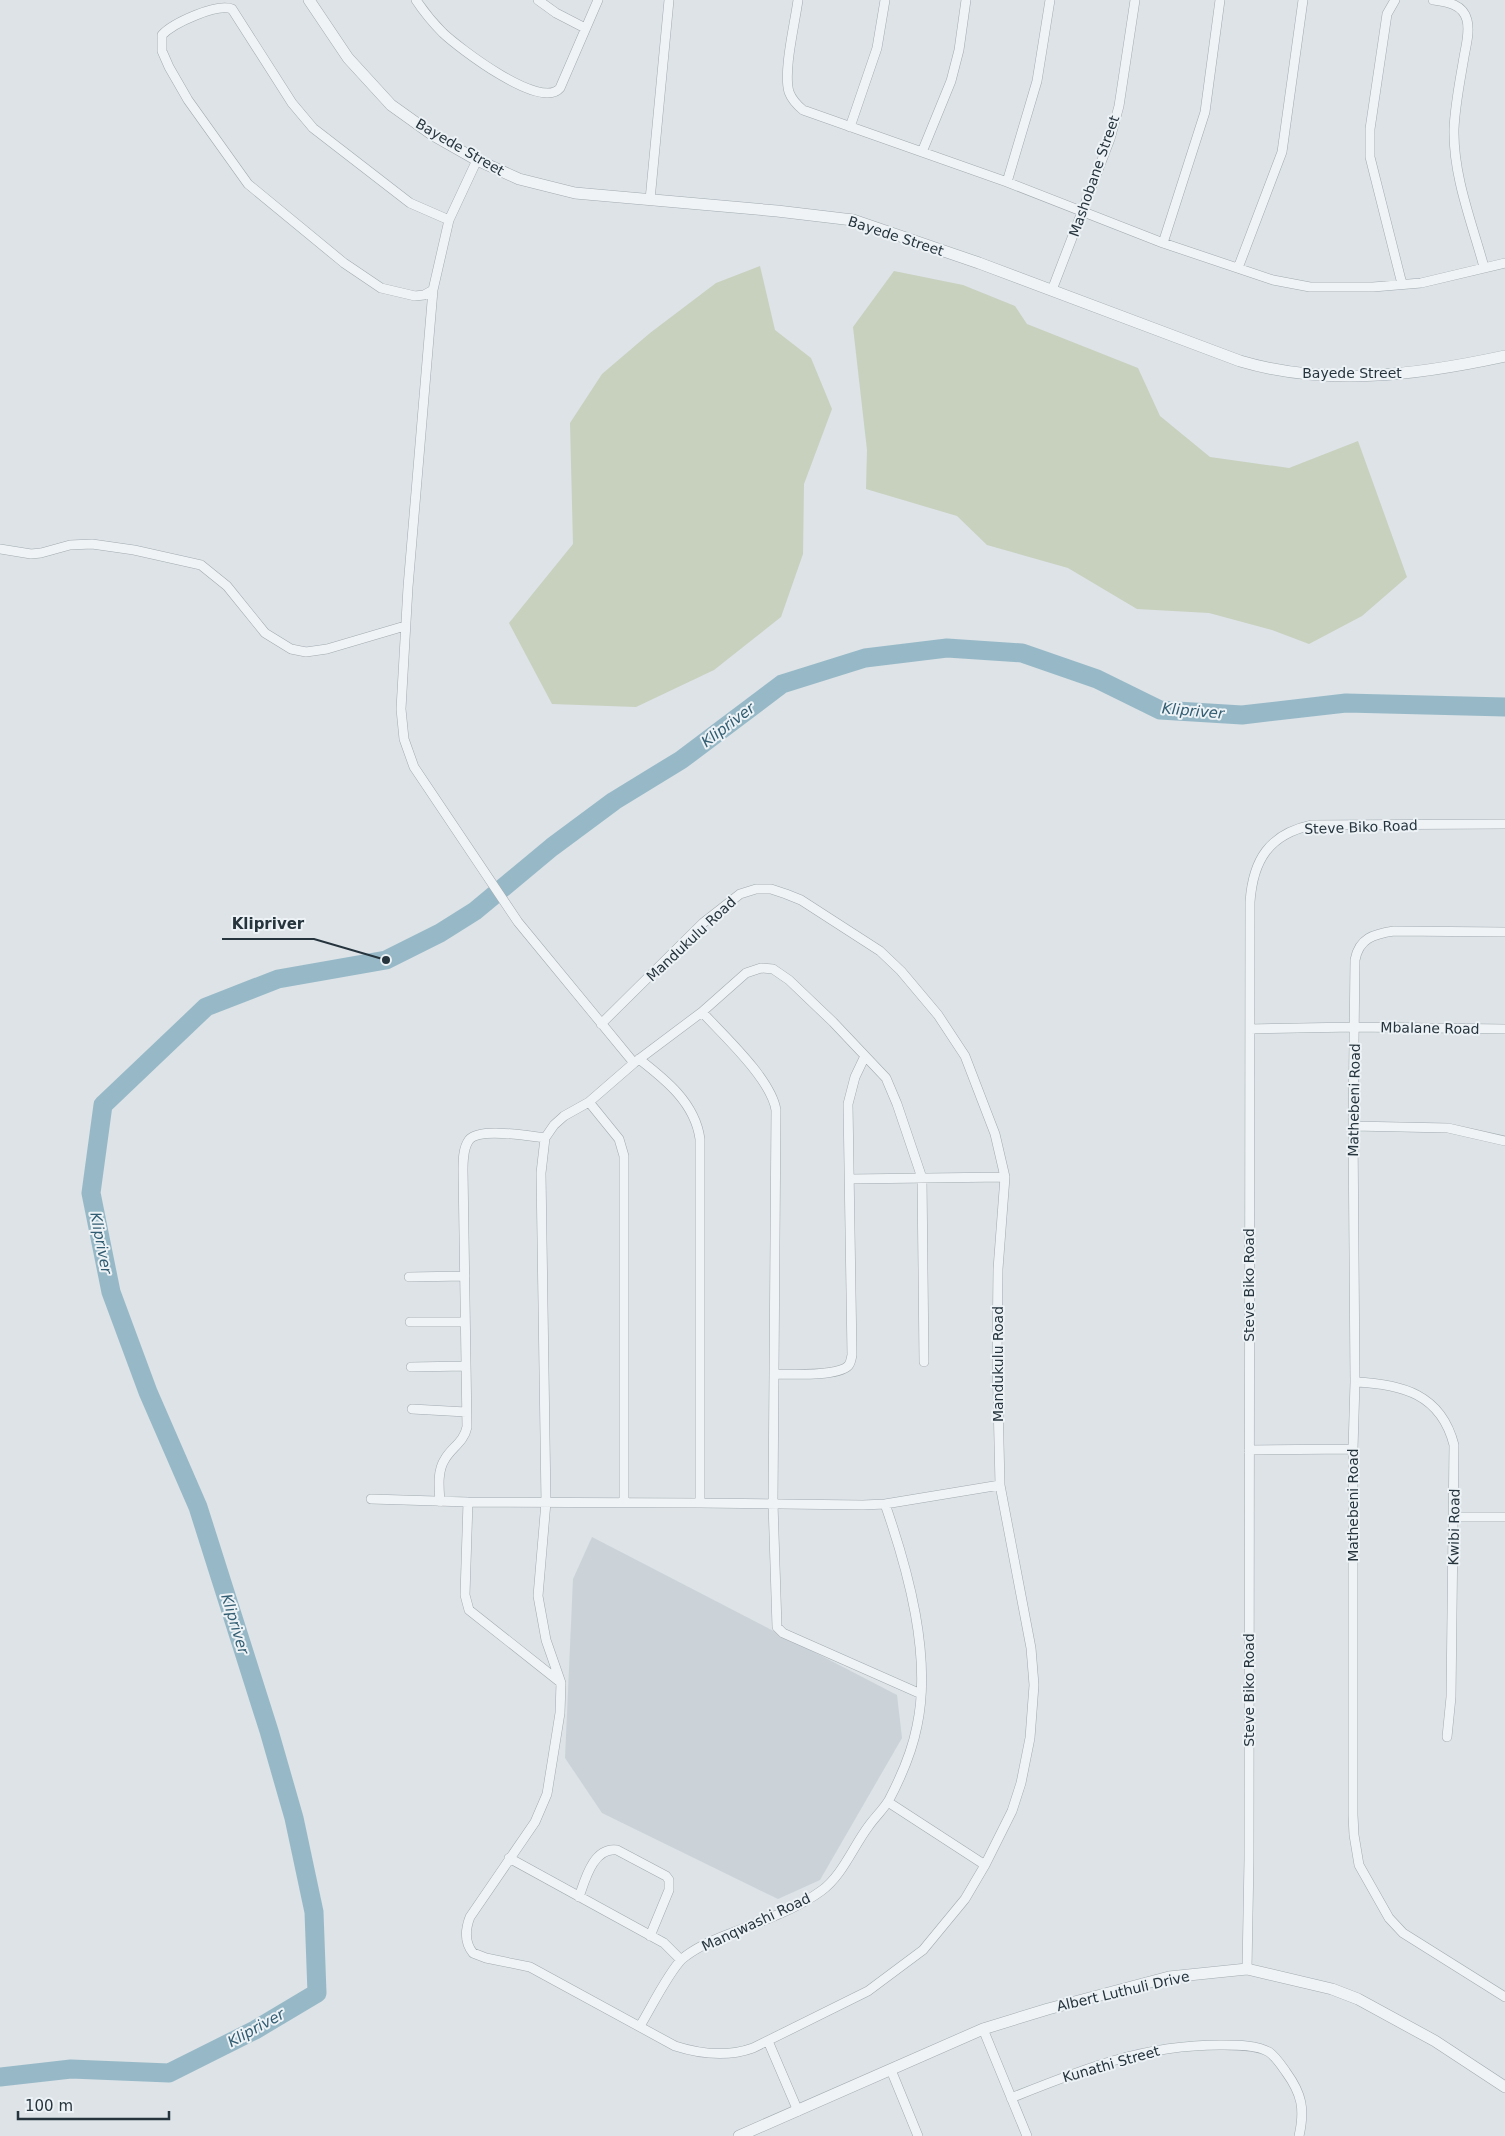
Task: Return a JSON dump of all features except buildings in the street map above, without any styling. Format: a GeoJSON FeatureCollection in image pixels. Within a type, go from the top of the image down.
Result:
{"type":"FeatureCollection","features":[{"type":"Feature","properties":{"kind":"street","name":"Bayede Street"},"geometry":{"type":"LineString","coordinates":[[309,0],[348,58],[391,105],[433,135],[477,160],[519,179],[541,186],[575,193],[777,211],[853,220],[1052,290],[1240,361],[1295,373],[1327,376],[1403,374],[1430,371],[1505,356]]}},
{"type":"Feature","properties":{"kind":"street"},"geometry":{"type":"LineString","coordinates":[[416,0],[445,34],[485,66],[524,87],[552,94],[560,88],[598,0]]}},
{"type":"Feature","properties":{"kind":"street"},"geometry":{"type":"LineString","coordinates":[[538,0],[556,13],[585,28]]}},
{"type":"Feature","properties":{"kind":"street"},"geometry":{"type":"LineString","coordinates":[[650,200],[670,0]]}},
{"type":"Feature","properties":{"kind":"street"},"geometry":{"type":"LineString","coordinates":[[798,0],[789,64],[789,91],[793,101],[803,110],[1007,182],[1163,243],[1272,280],[1310,287],[1343,288],[1421,283],[1505,263]]}},
{"type":"Feature","properties":{"kind":"street"},"geometry":{"type":"LineString","coordinates":[[850,127],[877,48],[885,0]]}},
{"type":"Feature","properties":{"kind":"street"},"geometry":{"type":"LineString","coordinates":[[922,152],[951,81],[959,50],[966,0]]}},
{"type":"Feature","properties":{"kind":"street"},"geometry":{"type":"LineString","coordinates":[[1007,182],[1033,97],[1043,51],[1050,0]]}},
{"type":"Feature","properties":{"kind":"street","name":"Mashobane Street"},"geometry":{"type":"LineString","coordinates":[[1052,290],[1110,139],[1119,106],[1135,0]]}},
{"type":"Feature","properties":{"kind":"street"},"geometry":{"type":"LineString","coordinates":[[1163,243],[1205,112],[1220,0]]}},
{"type":"Feature","properties":{"kind":"street"},"geometry":{"type":"LineString","coordinates":[[1238,268],[1282,152],[1303,0]]}},
{"type":"Feature","properties":{"kind":"street"},"geometry":{"type":"LineString","coordinates":[[1395,0],[1387,14],[1369,144],[1372,172],[1402,284]]}},
{"type":"Feature","properties":{"kind":"street"},"geometry":{"type":"LineString","coordinates":[[1433,0],[1453,4],[1460,9],[1466,18],[1468,32],[1456,108],[1454,147],[1458,172],[1484,267]]}},
{"type":"Feature","properties":{"kind":"street"},"geometry":{"type":"LineString","coordinates":[[433,290],[424,295],[415,296],[380,288],[344,263],[248,184],[188,100],[162,51],[162,34],[175,24],[200,14],[222,7],[232,9],[292,103],[313,128],[410,203],[449,220]]}},
{"type":"Feature","properties":{"kind":"street"},"geometry":{"type":"LineString","coordinates":[[477,160],[449,220],[433,290],[405,626],[401,709],[404,739],[414,767],[518,922],[600,1024],[637,1061],[671,1085],[691,1112],[700,1139],[700,1503]]}},
{"type":"Feature","properties":{"kind":"street"},"geometry":{"type":"LineString","coordinates":[[0,549],[36,554],[70,545],[92,544],[134,550],[201,565],[227,586],[265,632],[291,649],[306,652],[327,649],[405,626]]}},
{"type":"Feature","properties":{"kind":"street","name":"Steve Biko Road"},"geometry":{"type":"LineString","coordinates":[[1247,1969],[1250,1859],[1250,891],[1259,860],[1275,841],[1291,831],[1312,826],[1505,824]]}},
{"type":"Feature","properties":{"kind":"street","name":"Mandukulu Road"},"geometry":{"type":"LineString","coordinates":[[509,1858],[470,1917],[466,1928],[466,1936],[473,1953],[486,1958],[530,1967],[675,2046],[696,2052],[738,2052],[768,2041],[868,1991],[916,1957],[947,1923],[985,1865],[1012,1812],[1021,1783],[1030,1738],[1034,1701],[1031,1648],[1000,1485],[997,1358],[998,1269],[1004,1177],[995,1134],[965,1056],[938,1015],[901,971],[880,951],[840,924],[794,897],[772,889],[756,889],[740,894],[704,923],[600,1024]]}},
{"type":"Feature","properties":{"kind":"street","name":"Mathebeni Road"},"geometry":{"type":"LineString","coordinates":[[1505,932],[1394,931],[1371,935],[1362,944],[1355,960],[1353,1126],[1356,1382],[1353,1448],[1353,1814],[1355,1844],[1359,1865],[1389,1918],[1403,1933],[1505,1998]]}},
{"type":"Feature","properties":{"kind":"street"},"geometry":{"type":"LineString","coordinates":[[681,1960],[664,1943],[509,1858],[535,1822],[547,1794],[556,1739],[561,1682],[551,1657],[539,1612],[538,1596],[546,1502],[541,1173],[545,1138],[554,1125],[564,1116],[590,1102],[637,1061],[702,1012],[746,974],[765,967],[774,969],[789,980],[834,1022],[886,1078],[897,1104],[922,1178],[924,1362]]}},
{"type":"Feature","properties":{"kind":"street"},"geometry":{"type":"LineString","coordinates":[[702,1012],[761,1078],[774,1100],[776,1120],[773,1504],[776,1623],[779,1630],[922,1694]]}},
{"type":"Feature","properties":{"kind":"street","name":"Mbalane Road"},"geometry":{"type":"LineString","coordinates":[[1250,1029],[1355,1027],[1505,1029]]}},
{"type":"Feature","properties":{"kind":"street"},"geometry":{"type":"LineString","coordinates":[[774,1374],[833,1371],[845,1368],[850,1364],[852,1355],[848,1104],[855,1077],[865,1056]]}},
{"type":"Feature","properties":{"kind":"street"},"geometry":{"type":"LineString","coordinates":[[590,1102],[619,1140],[624,1156],[624,1502]]}},
{"type":"Feature","properties":{"kind":"street"},"geometry":{"type":"LineString","coordinates":[[1353,1126],[1448,1128],[1505,1141]]}},
{"type":"Feature","properties":{"kind":"street"},"geometry":{"type":"LineString","coordinates":[[440,1502],[442,1466],[447,1455],[464,1436],[466,1427],[463,1161],[468,1141],[484,1133],[545,1138]]}},
{"type":"Feature","properties":{"kind":"street"},"geometry":{"type":"LineString","coordinates":[[850,1179],[1004,1177]]}},
{"type":"Feature","properties":{"kind":"street"},"geometry":{"type":"LineString","coordinates":[[409,1277],[465,1276]]}},
{"type":"Feature","properties":{"kind":"street"},"geometry":{"type":"LineString","coordinates":[[410,1322],[465,1322]]}},
{"type":"Feature","properties":{"kind":"street"},"geometry":{"type":"LineString","coordinates":[[411,1367],[466,1366]]}},
{"type":"Feature","properties":{"kind":"street","name":"Kwibi Road"},"geometry":{"type":"LineString","coordinates":[[1356,1382],[1385,1384],[1414,1392],[1431,1405],[1447,1424],[1455,1453],[1451,1697],[1447,1737]]}},
{"type":"Feature","properties":{"kind":"street"},"geometry":{"type":"LineString","coordinates":[[412,1409],[466,1412]]}},
{"type":"Feature","properties":{"kind":"street"},"geometry":{"type":"LineString","coordinates":[[1249,1450],[1353,1448]]}},
{"type":"Feature","properties":{"kind":"street"},"geometry":{"type":"LineString","coordinates":[[371,1499],[440,1502],[624,1502],[821,1506],[885,1504],[1000,1485]]}},
{"type":"Feature","properties":{"kind":"street"},"geometry":{"type":"LineString","coordinates":[[468,1502],[465,1595],[469,1610],[561,1682]]}},
{"type":"Feature","properties":{"kind":"street","name":"Manqwashi Road"},"geometry":{"type":"LineString","coordinates":[[640,2026],[681,1960],[715,1940],[786,1909],[821,1891],[831,1882],[868,1827],[888,1802],[914,1743],[922,1694],[921,1666],[914,1615],[897,1537],[885,1504]]}},
{"type":"Feature","properties":{"kind":"street"},"geometry":{"type":"LineString","coordinates":[[1454,1517],[1505,1517]]}},
{"type":"Feature","properties":{"kind":"street"},"geometry":{"type":"LineString","coordinates":[[888,1802],[985,1865]]}},
{"type":"Feature","properties":{"kind":"street"},"geometry":{"type":"LineString","coordinates":[[579,1897],[594,1863],[598,1857],[608,1851],[617,1850],[658,1872],[669,1880],[670,1890],[650,1936]]}},
{"type":"Feature","properties":{"kind":"street","name":"Albert Luthuli Drive"},"geometry":{"type":"LineString","coordinates":[[739,2136],[983,2029],[1058,2006],[1169,1977],[1247,1969],[1332,1989],[1358,1999],[1435,2041],[1505,2087]]}},
{"type":"Feature","properties":{"kind":"street"},"geometry":{"type":"LineString","coordinates":[[983,2029],[1027,2136]]}},
{"type":"Feature","properties":{"kind":"street"},"geometry":{"type":"LineString","coordinates":[[768,2041],[798,2111]]}},
{"type":"Feature","properties":{"kind":"street","name":"Kunathi Street"},"geometry":{"type":"LineString","coordinates":[[1011,2098],[1067,2076],[1140,2053],[1174,2046],[1238,2045],[1269,2052],[1300,2092],[1302,2102],[1299,2136]]}},
{"type":"Feature","properties":{"kind":"street"},"geometry":{"type":"LineString","coordinates":[[891,2070],[918,2136]]}},
{"type":"Feature","properties":{"kind":"shaded area"},"geometry":{"type":"Polygon","coordinates":[[[592,1537],[897,1695],[902,1738],[820,1880],[778,1899],[602,1813],[565,1758],[573,1579],[592,1537]]]}},
{"type":"Feature","properties":{"kind":"green space"},"geometry":{"type":"Polygon","coordinates":[[[760,266],[775,330],[811,358],[832,409],[804,484],[803,554],[781,617],[714,670],[636,707],[552,704],[509,623],[573,544],[570,423],[602,374],[650,333],[716,283],[760,266]]]}},
{"type":"Feature","properties":{"kind":"green space"},"geometry":{"type":"Polygon","coordinates":[[[894,271],[963,285],[1015,306],[1027,324],[1138,368],[1160,416],[1210,457],[1289,468],[1358,441],[1407,577],[1362,616],[1309,644],[1272,630],[1209,613],[1137,609],[1068,568],[987,545],[957,516],[866,489],[867,450],[853,327],[894,271]]]}},
{"type":"Feature","properties":{"kind":"waterway","name":"Klipriver"},"geometry":{"type":"LineString","coordinates":[[0,2077],[71,2069],[169,2073],[255,2030],[317,1993],[314,1912],[294,1818],[269,1731],[198,1507],[148,1392],[111,1292],[91,1193],[103,1105],[206,1007],[278,979],[386,960],[440,933],[475,911],[552,847],[614,801],[681,760],[782,684],[865,658],[947,648],[1022,653],[1097,679],[1160,710],[1242,715],[1346,703],[1505,707]]}},
{"type":"Feature","properties":{"kind":"place","name":"Klipriver"},"geometry":{"type":"Point","coordinates":[386,960]}}]}
